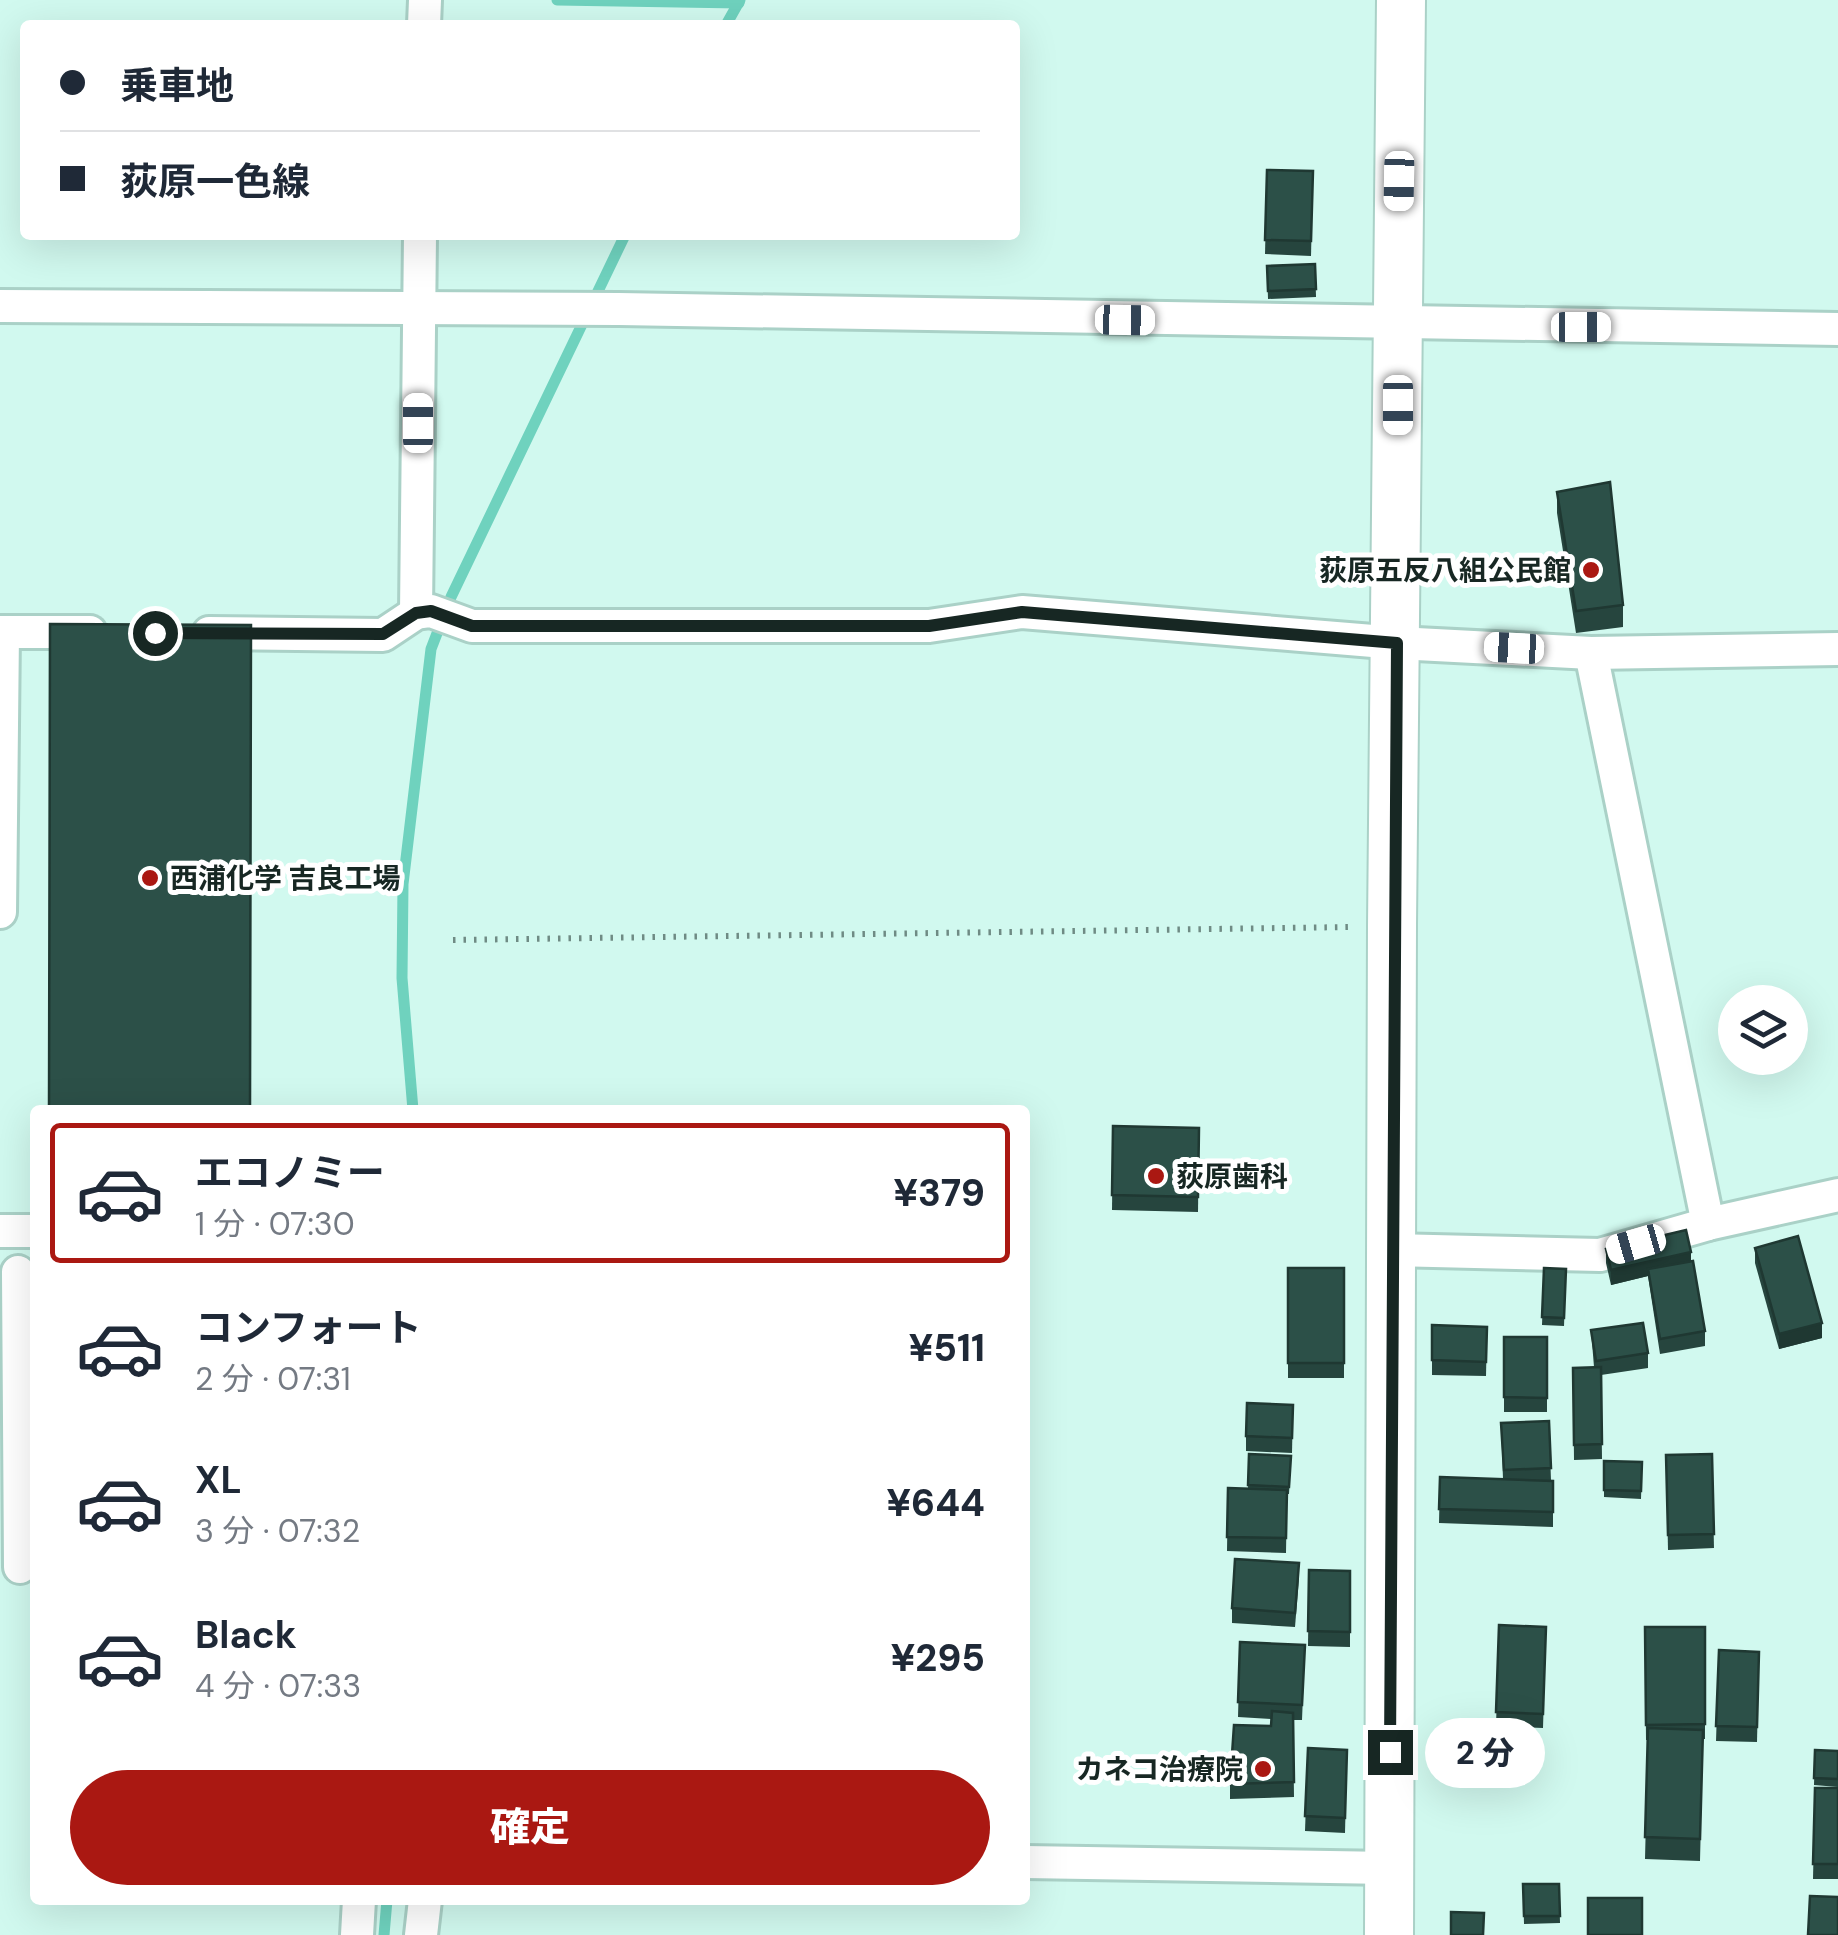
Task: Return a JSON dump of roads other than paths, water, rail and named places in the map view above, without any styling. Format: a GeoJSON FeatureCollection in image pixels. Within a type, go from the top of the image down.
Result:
{"type":"FeatureCollection","features":[{"type":"Feature","properties":{"kind":"main road"},"geometry":{"type":"LineString","coordinates":[[1390,1935],[1392,926],[1401,0]]}},
{"type":"Feature","properties":{"kind":"street"},"geometry":{"type":"LineString","coordinates":[[420,240],[423,612]]}},
{"type":"Feature","properties":{"kind":"street"},"geometry":{"type":"LineString","coordinates":[[0,306],[619,309],[1398,326],[1838,329]]}},
{"type":"Feature","properties":{"kind":"street"},"geometry":{"type":"LineString","coordinates":[[174,633],[383,634],[423,612],[472,626],[929,626],[1022,612],[1397,643],[1591,652],[1838,648]]}},
{"type":"Feature","properties":{"kind":"street"},"geometry":{"type":"LineString","coordinates":[[0,912],[1,632],[117,632]]}},
{"type":"Feature","properties":{"kind":"street"},"geometry":{"type":"LineString","coordinates":[[1591,652],[1708,1224]]}},
{"type":"Feature","properties":{"kind":"street"},"geometry":{"type":"LineString","coordinates":[[1392,1250],[1600,1254],[1708,1224],[1838,1195]]}},
{"type":"Feature","properties":{"kind":"street"},"geometry":{"type":"LineString","coordinates":[[0,1231],[30,1231]]}},
{"type":"Feature","properties":{"kind":"street"},"geometry":{"type":"LineString","coordinates":[[18,1272],[18,1567]]}},
{"type":"Feature","properties":{"kind":"street"},"geometry":{"type":"LineString","coordinates":[[1030,1862],[1389,1868]]}},
{"type":"Feature","properties":{"kind":"street"},"geometry":{"type":"LineString","coordinates":[[357,1935],[359,1905]]}},
{"type":"Feature","properties":{"kind":"street"},"geometry":{"type":"LineString","coordinates":[[422,1935],[425,1905]]}},
{"type":"Feature","properties":{"kind":"waterway"},"geometry":{"type":"LineString","coordinates":[[557,0],[739,3]]}},
{"type":"Feature","properties":{"kind":"waterway"},"geometry":{"type":"LineString","coordinates":[[729,20],[740,0]]}},
{"type":"Feature","properties":{"kind":"waterway"},"geometry":{"type":"LineString","coordinates":[[413,1105],[402,978],[403,884],[431,649],[451,597],[623,240]]}},
{"type":"Feature","properties":{"kind":"waterway"},"geometry":{"type":"LineString","coordinates":[[384,1935],[387,1905]]}},
{"type":"Feature","properties":{"kind":"place","name":"荻原五反八組公民館"},"geometry":{"type":"Point","coordinates":[1591,570]}},
{"type":"Feature","properties":{"kind":"place","name":"西浦化学 吉良工場"},"geometry":{"type":"Point","coordinates":[150,878]}},
{"type":"Feature","properties":{"kind":"place","name":"荻原歯科"},"geometry":{"type":"Point","coordinates":[1156,1176]}},
{"type":"Feature","properties":{"kind":"place","name":"カネコ治療院"},"geometry":{"type":"Point","coordinates":[1263,1769]}}]}
